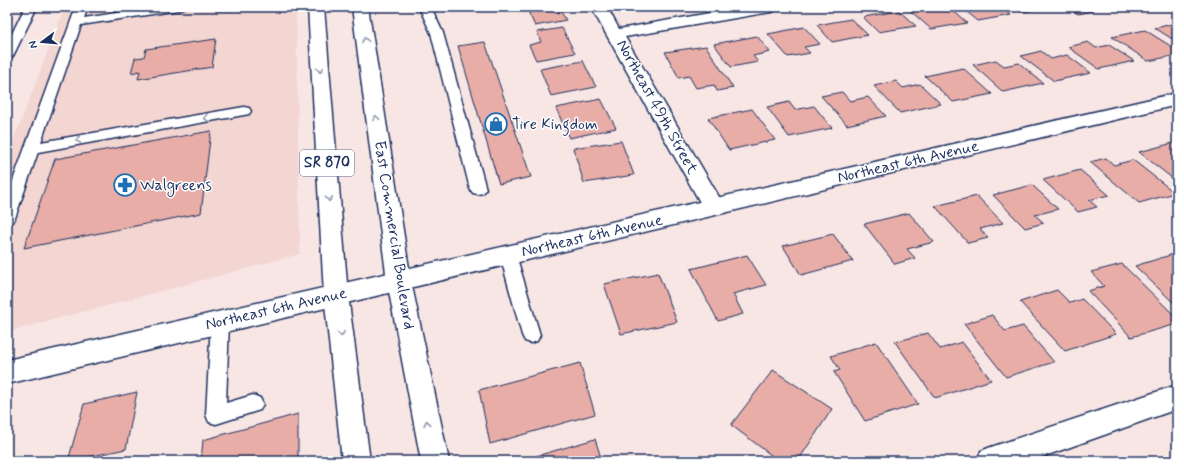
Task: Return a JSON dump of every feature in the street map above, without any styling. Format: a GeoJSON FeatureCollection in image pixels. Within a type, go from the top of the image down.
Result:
{"type":"FeatureCollection","features":[{"type":"Feature","properties":{"kind":"street","name":"SR 870"},"geometry":{"type":"LineString","coordinates":[[316,7],[336,295],[356,461]]}},
{"type":"Feature","properties":{"kind":"street","name":"East Commercial Boulevard"},"geometry":{"type":"LineString","coordinates":[[360,7],[399,281],[435,461]]}},
{"type":"Feature","properties":{"kind":"street","name":"Northeast 49th Street"},"geometry":{"type":"LineString","coordinates":[[599,7],[616,34],[714,207]]}},
{"type":"Feature","properties":{"kind":"street"},"geometry":{"type":"LineString","coordinates":[[616,34],[772,7]]}},
{"type":"Feature","properties":{"kind":"street","name":"Northeast 6th Avenue"},"geometry":{"type":"LineString","coordinates":[[7,372],[1177,99]]}},
{"type":"Feature","properties":{"kind":"street"},"geometry":{"type":"LineString","coordinates":[[991,461],[1177,397]]}},
{"type":"Feature","properties":{"kind":"lane"},"geometry":{"type":"LineString","coordinates":[[7,56],[31,7]]}},
{"type":"Feature","properties":{"kind":"lane"},"geometry":{"type":"LineString","coordinates":[[7,218],[82,7]]}},
{"type":"Feature","properties":{"kind":"lane"},"geometry":{"type":"LineString","coordinates":[[77,22],[179,7]]}},
{"type":"Feature","properties":{"kind":"lane"},"geometry":{"type":"LineString","coordinates":[[425,7],[437,34],[478,189]]}},
{"type":"Feature","properties":{"kind":"lane"},"geometry":{"type":"LineString","coordinates":[[32,148],[244,111]]}},
{"type":"Feature","properties":{"kind":"lane"},"geometry":{"type":"LineString","coordinates":[[508,255],[531,336]]}},
{"type":"Feature","properties":{"kind":"lane"},"geometry":{"type":"LineString","coordinates":[[220,322],[216,415],[253,404]]}},
{"type":"Feature","properties":{"kind":"shaded area"},"geometry":{"type":"Polygon","coordinates":[[[65,7],[296,7],[300,254],[7,332],[7,157],[65,7]]]}},
{"type":"Feature","properties":{"kind":"building"},"geometry":{"type":"Polygon","coordinates":[[[434,7],[465,7],[435,11],[434,7]]]}},
{"type":"Feature","properties":{"kind":"building"},"geometry":{"type":"Polygon","coordinates":[[[526,7],[552,7],[555,13],[561,12],[566,20],[535,26],[526,7]]]}},
{"type":"Feature","properties":{"kind":"building"},"geometry":{"type":"Polygon","coordinates":[[[949,7],[967,23],[931,29],[907,8],[949,7]]]}},
{"type":"Feature","properties":{"kind":"building"},"geometry":{"type":"Polygon","coordinates":[[[961,7],[1001,7],[1011,15],[978,21],[961,7]]]}},
{"type":"Feature","properties":{"kind":"building"},"geometry":{"type":"Polygon","coordinates":[[[1015,7],[1055,7],[1022,12],[1015,7]]]}},
{"type":"Feature","properties":{"kind":"building"},"geometry":{"type":"Polygon","coordinates":[[[1068,7],[1088,7],[1094,11],[1078,14],[1068,7]]]}},
{"type":"Feature","properties":{"kind":"building"},"geometry":{"type":"Polygon","coordinates":[[[899,11],[916,26],[878,32],[863,17],[899,11]]]}},
{"type":"Feature","properties":{"kind":"building"},"geometry":{"type":"Polygon","coordinates":[[[851,19],[868,35],[832,42],[817,25],[851,19]]]}},
{"type":"Feature","properties":{"kind":"building"},"geometry":{"type":"Polygon","coordinates":[[[1177,23],[1177,42],[1155,28],[1177,23]]]}},
{"type":"Feature","properties":{"kind":"building"},"geometry":{"type":"Polygon","coordinates":[[[804,27],[820,44],[804,47],[810,53],[788,57],[768,34],[804,27]]]}},
{"type":"Feature","properties":{"kind":"building"},"geometry":{"type":"Polygon","coordinates":[[[562,28],[575,53],[536,60],[529,45],[541,42],[537,32],[562,28]]]}},
{"type":"Feature","properties":{"kind":"building"},"geometry":{"type":"Polygon","coordinates":[[[1145,30],[1177,50],[1177,55],[1148,61],[1112,37],[1145,30]]]}},
{"type":"Feature","properties":{"kind":"building"},"geometry":{"type":"Polygon","coordinates":[[[757,36],[770,52],[753,56],[758,62],[731,67],[714,44],[757,36]]]}},
{"type":"Feature","properties":{"kind":"building"},"geometry":{"type":"Polygon","coordinates":[[[216,39],[212,67],[138,79],[140,71],[131,73],[135,58],[144,57],[146,49],[216,39]]]}},
{"type":"Feature","properties":{"kind":"building"},"geometry":{"type":"Polygon","coordinates":[[[485,42],[531,177],[499,184],[458,46],[485,42]]]}},
{"type":"Feature","properties":{"kind":"building"},"geometry":{"type":"Polygon","coordinates":[[[1088,42],[1096,48],[1109,45],[1134,61],[1099,69],[1068,47],[1088,42]]]}},
{"type":"Feature","properties":{"kind":"building"},"geometry":{"type":"Polygon","coordinates":[[[706,46],[733,88],[717,91],[714,85],[696,88],[689,76],[679,78],[665,52],[706,46]]]}},
{"type":"Feature","properties":{"kind":"building"},"geometry":{"type":"Polygon","coordinates":[[[1041,51],[1051,59],[1067,55],[1091,73],[1054,81],[1021,56],[1041,51]]]}},
{"type":"Feature","properties":{"kind":"building"},"geometry":{"type":"Polygon","coordinates":[[[996,60],[1004,66],[1019,63],[1043,83],[1003,92],[973,65],[996,60]]]}},
{"type":"Feature","properties":{"kind":"building"},"geometry":{"type":"Polygon","coordinates":[[[583,61],[596,87],[551,96],[540,69],[583,61]]]}},
{"type":"Feature","properties":{"kind":"building"},"geometry":{"type":"Polygon","coordinates":[[[963,68],[992,94],[953,102],[925,76],[963,68]]]}},
{"type":"Feature","properties":{"kind":"building"},"geometry":{"type":"Polygon","coordinates":[[[896,81],[903,88],[920,84],[941,104],[900,113],[874,86],[896,81]]]}},
{"type":"Feature","properties":{"kind":"building"},"geometry":{"type":"Polygon","coordinates":[[[842,92],[850,101],[868,97],[886,116],[847,125],[821,96],[842,92]]]}},
{"type":"Feature","properties":{"kind":"building"},"geometry":{"type":"Polygon","coordinates":[[[601,99],[616,128],[569,138],[556,108],[601,99]]]}},
{"type":"Feature","properties":{"kind":"building"},"geometry":{"type":"Polygon","coordinates":[[[789,102],[795,110],[814,106],[832,128],[789,137],[767,107],[789,102]]]}},
{"type":"Feature","properties":{"kind":"building"},"geometry":{"type":"Polygon","coordinates":[[[752,109],[775,140],[729,150],[708,118],[752,109]]]}},
{"type":"Feature","properties":{"kind":"building"},"geometry":{"type":"Polygon","coordinates":[[[211,131],[201,213],[24,248],[55,159],[211,131]]]}},
{"type":"Feature","properties":{"kind":"building"},"geometry":{"type":"Polygon","coordinates":[[[621,141],[634,175],[584,183],[573,148],[621,141]]]}},
{"type":"Feature","properties":{"kind":"building"},"geometry":{"type":"Polygon","coordinates":[[[1177,142],[1177,182],[1139,152],[1177,142]]]}},
{"type":"Feature","properties":{"kind":"building"},"geometry":{"type":"Polygon","coordinates":[[[1106,158],[1114,165],[1133,160],[1175,193],[1139,203],[1090,162],[1106,158]]]}},
{"type":"Feature","properties":{"kind":"building"},"geometry":{"type":"Polygon","coordinates":[[[1080,170],[1109,195],[1089,200],[1097,207],[1078,212],[1043,180],[1080,170]]]}},
{"type":"Feature","properties":{"kind":"building"},"geometry":{"type":"Polygon","coordinates":[[[1032,185],[1058,209],[1035,215],[1044,223],[1025,228],[993,195],[1032,185]]]}},
{"type":"Feature","properties":{"kind":"building"},"geometry":{"type":"Polygon","coordinates":[[[977,196],[1003,223],[980,229],[988,238],[968,243],[935,206],[977,196]]]}},
{"type":"Feature","properties":{"kind":"building"},"geometry":{"type":"Polygon","coordinates":[[[909,213],[934,242],[907,249],[915,258],[895,264],[864,224],[909,213]]]}},
{"type":"Feature","properties":{"kind":"building"},"geometry":{"type":"Polygon","coordinates":[[[833,234],[853,261],[801,275],[783,246],[833,234]]]}},
{"type":"Feature","properties":{"kind":"building"},"geometry":{"type":"Polygon","coordinates":[[[1177,253],[1177,306],[1135,266],[1177,253]]]}},
{"type":"Feature","properties":{"kind":"building"},"geometry":{"type":"Polygon","coordinates":[[[747,255],[766,285],[733,294],[743,314],[718,321],[691,269],[747,255]]]}},
{"type":"Feature","properties":{"kind":"building"},"geometry":{"type":"Polygon","coordinates":[[[1122,264],[1177,318],[1177,324],[1131,337],[1088,291],[1104,286],[1091,272],[1122,264]]]}},
{"type":"Feature","properties":{"kind":"building"},"geometry":{"type":"Polygon","coordinates":[[[658,273],[677,322],[621,334],[604,284],[658,273]]]}},
{"type":"Feature","properties":{"kind":"building"},"geometry":{"type":"Polygon","coordinates":[[[1057,290],[1070,303],[1082,299],[1116,334],[1065,351],[1020,302],[1057,290]]]}},
{"type":"Feature","properties":{"kind":"building"},"geometry":{"type":"Polygon","coordinates":[[[992,315],[1005,331],[1023,326],[1054,362],[1006,377],[964,324],[992,315]]]}},
{"type":"Feature","properties":{"kind":"building"},"geometry":{"type":"Polygon","coordinates":[[[928,333],[940,349],[962,342],[991,380],[935,398],[895,342],[928,333]]]}},
{"type":"Feature","properties":{"kind":"building"},"geometry":{"type":"Polygon","coordinates":[[[876,342],[918,404],[865,421],[834,372],[840,370],[831,356],[876,342]]]}},
{"type":"Feature","properties":{"kind":"building"},"geometry":{"type":"Polygon","coordinates":[[[580,363],[595,414],[490,444],[479,390],[580,363]]]}},
{"type":"Feature","properties":{"kind":"building"},"geometry":{"type":"Polygon","coordinates":[[[773,370],[832,409],[798,461],[779,461],[731,425],[773,370]]]}},
{"type":"Feature","properties":{"kind":"building"},"geometry":{"type":"Polygon","coordinates":[[[137,392],[126,449],[68,461],[84,404],[137,392]]]}},
{"type":"Feature","properties":{"kind":"building"},"geometry":{"type":"Polygon","coordinates":[[[298,414],[298,461],[201,461],[203,440],[298,414]]]}},
{"type":"Feature","properties":{"kind":"building"},"geometry":{"type":"Polygon","coordinates":[[[595,439],[602,461],[527,461],[526,459],[595,439]]]}},
{"type":"Feature","properties":{"kind":"place","name":"Tire Kingdom"},"geometry":{"type":"Point","coordinates":[496,124]}},
{"type":"Feature","properties":{"kind":"place","name":"Walgreens"},"geometry":{"type":"Point","coordinates":[125,185]}}]}
